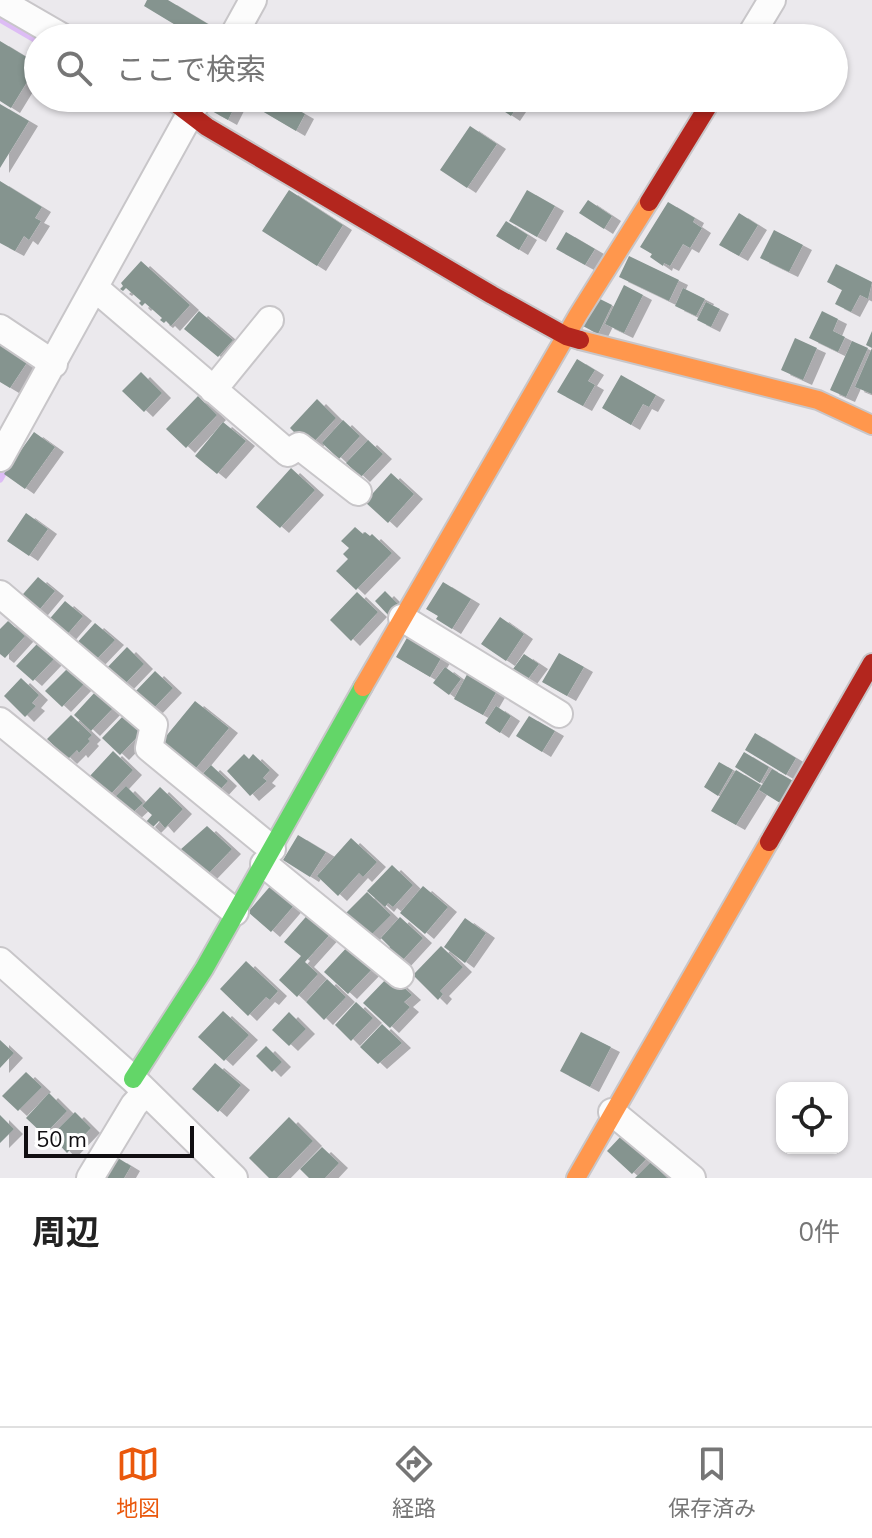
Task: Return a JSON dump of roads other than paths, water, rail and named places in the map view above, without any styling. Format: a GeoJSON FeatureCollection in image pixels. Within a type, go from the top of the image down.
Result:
{"type":"FeatureCollection","features":[{"type":"Feature","properties":{"kind":"street"},"geometry":{"type":"LineString","coordinates":[[240,24],[253,0]]}},
{"type":"Feature","properties":{"kind":"street"},"geometry":{"type":"LineString","coordinates":[[757,24],[772,0]]}},
{"type":"Feature","properties":{"kind":"street"},"geometry":{"type":"LineString","coordinates":[[0,1],[40,24]]}},
{"type":"Feature","properties":{"kind":"street"},"geometry":{"type":"LineString","coordinates":[[0,458],[192,112]]}},
{"type":"Feature","properties":{"kind":"street"},"geometry":{"type":"LineString","coordinates":[[204,112],[563,342],[615,351],[818,400],[872,425]]}},
{"type":"Feature","properties":{"kind":"street"},"geometry":{"type":"LineString","coordinates":[[90,1178],[235,912],[402,618],[563,342],[704,112]]}},
{"type":"Feature","properties":{"kind":"street"},"geometry":{"type":"LineString","coordinates":[[95,288],[288,453],[299,446],[358,492]]}},
{"type":"Feature","properties":{"kind":"street"},"geometry":{"type":"LineString","coordinates":[[213,390],[270,320]]}},
{"type":"Feature","properties":{"kind":"street"},"geometry":{"type":"LineString","coordinates":[[0,328],[54,364]]}},
{"type":"Feature","properties":{"kind":"street"},"geometry":{"type":"LineString","coordinates":[[0,594],[154,725],[149,748],[400,975]]}},
{"type":"Feature","properties":{"kind":"street"},"geometry":{"type":"LineString","coordinates":[[402,618],[559,714]]}},
{"type":"Feature","properties":{"kind":"street"},"geometry":{"type":"LineString","coordinates":[[576,1178],[872,663]]}},
{"type":"Feature","properties":{"kind":"street"},"geometry":{"type":"LineString","coordinates":[[0,721],[235,912]]}},
{"type":"Feature","properties":{"kind":"street"},"geometry":{"type":"LineString","coordinates":[[0,961],[234,1178]]}},
{"type":"Feature","properties":{"kind":"street"},"geometry":{"type":"LineString","coordinates":[[612,1112],[692,1178]]}},
{"type":"Feature","properties":{"kind":"waterway"},"geometry":{"type":"LineString","coordinates":[[0,19],[24,33]]}},
{"type":"Feature","properties":{"kind":"waterway"},"geometry":{"type":"LineString","coordinates":[[0,479],[9,463]]}}]}
